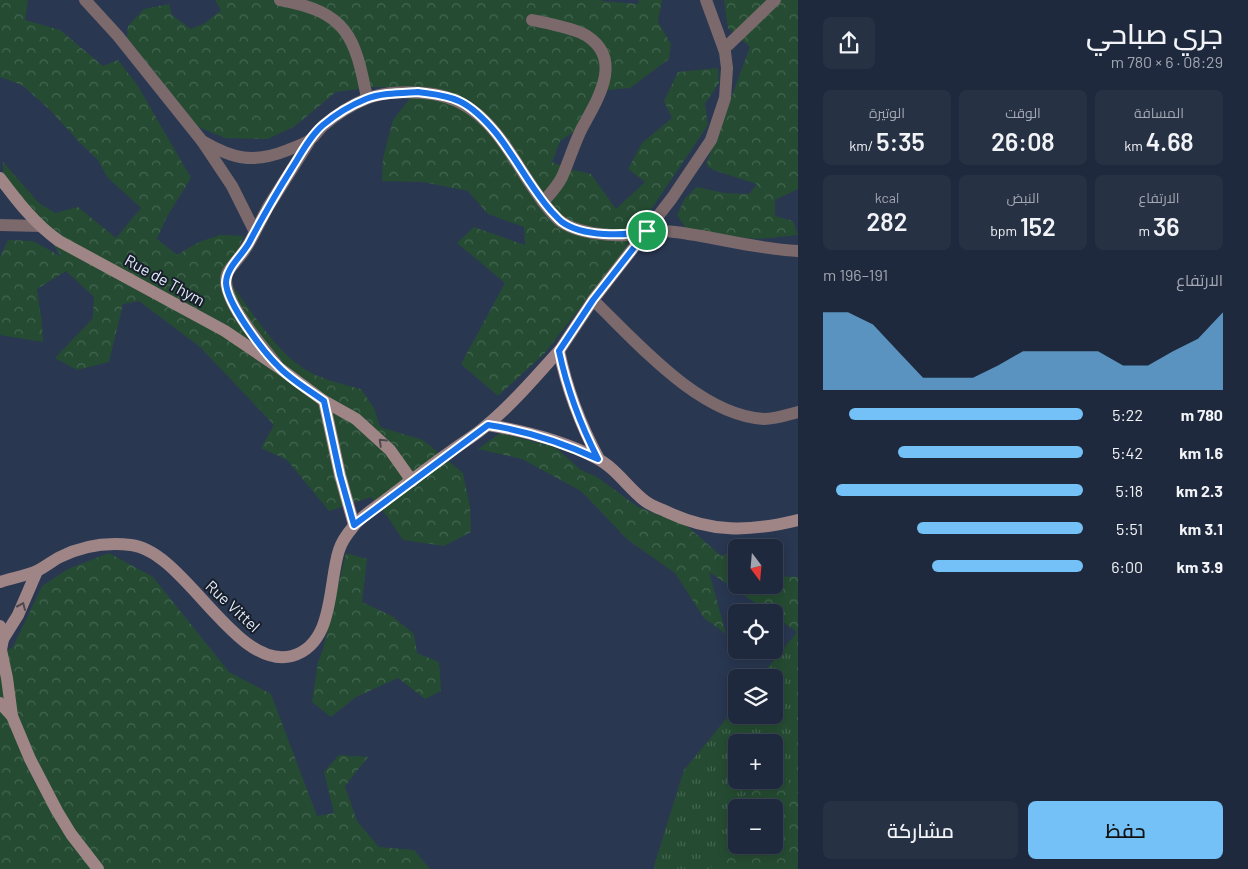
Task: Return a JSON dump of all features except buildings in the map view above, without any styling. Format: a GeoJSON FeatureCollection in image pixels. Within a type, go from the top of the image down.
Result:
{"type":"FeatureCollection","features":[{"type":"Feature","properties":{"kind":"street"},"geometry":{"type":"LineString","coordinates":[[85,0],[118,36],[202,141],[232,186],[255,232]]}},
{"type":"Feature","properties":{"kind":"street"},"geometry":{"type":"LineString","coordinates":[[280,0],[322,12],[339,23],[348,33],[358,61],[367,98]]}},
{"type":"Feature","properties":{"kind":"street"},"geometry":{"type":"LineString","coordinates":[[598,459],[574,406],[565,379],[559,351],[593,300],[647,231],[711,140],[725,98],[727,68],[724,50],[706,0]]}},
{"type":"Feature","properties":{"kind":"street"},"geometry":{"type":"LineString","coordinates":[[724,50],[775,0]]}},
{"type":"Feature","properties":{"kind":"street"},"geometry":{"type":"LineString","coordinates":[[532,20],[586,35],[600,48],[605,63],[604,84],[600,95],[582,128],[562,178],[543,202]]}},
{"type":"Feature","properties":{"kind":"street"},"geometry":{"type":"LineString","coordinates":[[278,367],[241,318],[232,301],[226,283],[227,274],[250,242],[268,207],[311,139],[322,126],[367,98],[418,92],[449,97],[460,101],[481,116],[493,129],[543,202],[561,222],[574,228],[613,235],[627,235],[647,231],[674,232],[798,251]]}},
{"type":"Feature","properties":{"kind":"street"},"geometry":{"type":"LineString","coordinates":[[202,141],[228,154],[254,160],[284,152],[311,139]]}},
{"type":"Feature","properties":{"kind":"street","name":"Rue de Thym"},"geometry":{"type":"LineString","coordinates":[[0,178],[21,206],[40,226],[60,241],[225,331],[324,401],[356,419],[390,450],[412,481]]}},
{"type":"Feature","properties":{"kind":"street"},"geometry":{"type":"LineString","coordinates":[[0,225],[40,226]]}},
{"type":"Feature","properties":{"kind":"street"},"geometry":{"type":"LineString","coordinates":[[593,300],[666,370],[695,393],[731,413],[766,419],[798,412]]}},
{"type":"Feature","properties":{"kind":"street","name":"Rue Vittel"},"geometry":{"type":"LineString","coordinates":[[0,582],[37,571],[62,556],[96,544],[133,545],[146,550],[160,559],[179,575],[231,630],[265,654],[281,658],[303,651],[316,639],[330,599],[339,550],[354,525],[488,425],[559,351]]}},
{"type":"Feature","properties":{"kind":"street"},"geometry":{"type":"LineString","coordinates":[[324,401],[340,475],[354,525]]}},
{"type":"Feature","properties":{"kind":"street"},"geometry":{"type":"LineString","coordinates":[[488,425],[544,437],[598,459],[645,502],[678,517],[714,528],[747,529],[773,526],[798,520]]}},
{"type":"Feature","properties":{"kind":"street"},"geometry":{"type":"LineString","coordinates":[[1,647],[18,615],[37,571]]}},
{"type":"Feature","properties":{"kind":"street"},"geometry":{"type":"LineString","coordinates":[[0,626],[1,647],[12,716],[30,759],[57,811],[71,834],[98,869]]}},
{"type":"Feature","properties":{"kind":"street"},"geometry":{"type":"LineString","coordinates":[[0,703],[12,716]]}},
{"type":"Feature","properties":{"kind":"green space"},"geometry":{"type":"Polygon","coordinates":[[[0,0],[28,0],[25,20],[60,30],[103,66],[118,60],[138,86],[191,178],[166,218],[157,239],[177,255],[199,242],[220,235],[244,236],[226,277],[260,324],[290,358],[306,370],[329,380],[361,389],[374,408],[380,427],[423,440],[463,473],[470,507],[471,532],[444,546],[403,540],[371,497],[329,511],[287,460],[261,448],[274,425],[200,347],[139,301],[123,304],[109,362],[77,370],[55,358],[93,318],[94,297],[66,271],[37,289],[43,342],[0,335],[0,257],[8,240],[33,241],[62,257],[3,178],[3,162],[39,203],[55,213],[78,207],[116,238],[141,208],[107,177],[98,160],[49,109],[22,85],[0,77],[0,0]]]}},
{"type":"Feature","properties":{"kind":"green space"},"geometry":{"type":"Polygon","coordinates":[[[215,0],[602,0],[638,4],[639,0],[662,0],[658,22],[671,44],[669,59],[630,88],[597,91],[584,125],[560,141],[552,162],[569,169],[591,174],[616,209],[645,182],[628,169],[642,143],[672,118],[664,101],[678,72],[718,68],[719,83],[705,104],[708,125],[617,260],[544,354],[498,396],[461,364],[505,283],[457,243],[474,227],[525,245],[524,227],[488,214],[468,191],[423,182],[382,181],[383,158],[393,120],[418,88],[375,87],[336,92],[295,126],[268,139],[225,138],[196,126],[127,37],[128,26],[144,9],[169,4],[172,15],[191,29],[205,23],[221,10],[215,0]]]}},
{"type":"Feature","properties":{"kind":"green space"},"geometry":{"type":"Polygon","coordinates":[[[724,0],[798,0],[798,189],[775,200],[775,216],[793,221],[798,235],[759,239],[689,233],[677,215],[685,198],[697,187],[724,193],[749,194],[757,184],[713,170],[706,165],[750,47],[728,28],[724,0]]]}},
{"type":"Feature","properties":{"kind":"green space"},"geometry":{"type":"Polygon","coordinates":[[[500,433],[555,447],[581,470],[597,477],[638,507],[687,526],[721,556],[728,553],[728,585],[709,572],[726,634],[704,618],[675,573],[628,540],[581,491],[522,459],[478,449],[500,433]]]}},
{"type":"Feature","properties":{"kind":"green space"},"geometry":{"type":"Polygon","coordinates":[[[109,553],[153,577],[229,672],[271,694],[317,816],[334,813],[324,772],[339,755],[368,757],[345,786],[357,821],[379,847],[414,850],[430,869],[0,869],[0,655],[13,647],[42,586],[68,569],[109,553]]]}},
{"type":"Feature","properties":{"kind":"green space"},"geometry":{"type":"Polygon","coordinates":[[[346,553],[367,559],[362,602],[392,616],[414,634],[417,653],[439,662],[441,691],[425,699],[398,678],[356,697],[331,717],[312,702],[318,662],[323,649],[346,553]]]}},
{"type":"Feature","properties":{"kind":"green space"},"geometry":{"type":"Polygon","coordinates":[[[783,576],[798,577],[798,631],[783,622],[783,604],[757,604],[742,594],[783,594],[783,576]]]}},
{"type":"Feature","properties":{"kind":"green space"},"geometry":{"type":"Polygon","coordinates":[[[798,631],[798,794],[783,776],[783,734],[728,734],[728,789],[755,789],[743,797],[743,799],[728,799],[728,847],[710,869],[655,869],[654,866],[684,770],[728,717],[728,724],[783,724],[783,669],[767,669],[775,659],[783,659],[783,649],[798,631]]]}},
{"type":"Feature","properties":{"kind":"green space"},"geometry":{"type":"Polygon","coordinates":[[[783,776],[798,794],[798,869],[710,869],[728,847],[728,854],[783,854],[783,799],[743,798],[756,789],[783,789],[783,776]]]}},
{"type":"Feature","properties":{"kind":"route"},"geometry":{"type":"LineString","coordinates":[[418,92],[449,97],[469,107],[493,129],[541,200],[561,222],[574,228],[613,235],[627,235],[647,231],[593,300],[559,351],[565,379],[574,406],[598,459],[544,437],[488,425],[354,525],[340,475],[324,401],[278,367],[241,318],[232,301],[226,283],[227,274],[250,242],[268,207],[311,139],[322,126],[349,108],[367,98],[383,95],[418,92]]}}]}
